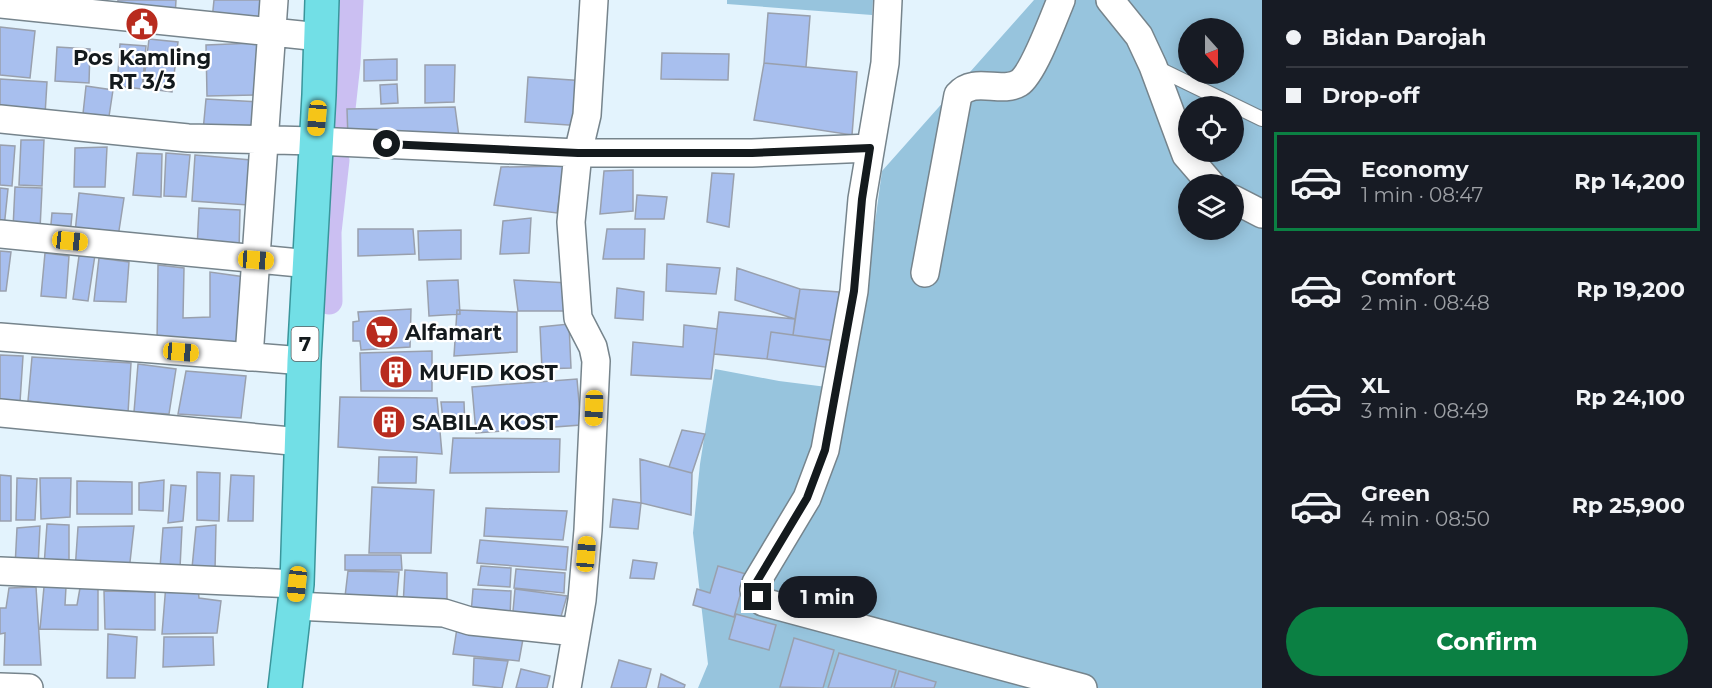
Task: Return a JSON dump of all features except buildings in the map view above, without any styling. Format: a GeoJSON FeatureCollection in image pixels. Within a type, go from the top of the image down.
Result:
{"type":"FeatureCollection","features":[{"type":"Feature","properties":{"kind":"highway","name":"7"},"geometry":{"type":"LineString","coordinates":[[285,688],[296,595],[304,361],[322,0]]}},
{"type":"Feature","properties":{"kind":"street"},"geometry":{"type":"LineString","coordinates":[[249,357],[274,0]]}},
{"type":"Feature","properties":{"kind":"street"},"geometry":{"type":"LineString","coordinates":[[567,688],[582,600],[588,530],[596,361],[593,347],[578,318],[571,222],[578,153],[587,115],[594,0]]}},
{"type":"Feature","properties":{"kind":"street"},"geometry":{"type":"LineString","coordinates":[[888,0],[885,63],[862,199],[854,291],[825,450],[807,498],[754,590],[763,602],[1083,688]]}},
{"type":"Feature","properties":{"kind":"street"},"geometry":{"type":"LineString","coordinates":[[925,273],[958,95],[964,88],[973,86],[1006,86],[1019,83],[1029,73],[1061,0]]}},
{"type":"Feature","properties":{"kind":"street"},"geometry":{"type":"LineString","coordinates":[[1110,0],[1139,36],[1153,66],[1186,155],[1202,174]]}},
{"type":"Feature","properties":{"kind":"street"},"geometry":{"type":"LineString","coordinates":[[0,4],[320,37]]}},
{"type":"Feature","properties":{"kind":"street"},"geometry":{"type":"LineString","coordinates":[[0,119],[188,138],[315,141],[578,153],[752,153],[870,148]]}},
{"type":"Feature","properties":{"kind":"street"},"geometry":{"type":"LineString","coordinates":[[1244,205],[1262,214]]}},
{"type":"Feature","properties":{"kind":"street"},"geometry":{"type":"LineString","coordinates":[[0,234],[310,264]]}},
{"type":"Feature","properties":{"kind":"street"},"geometry":{"type":"LineString","coordinates":[[0,337],[304,361]]}},
{"type":"Feature","properties":{"kind":"street"},"geometry":{"type":"LineString","coordinates":[[0,413],[301,442]]}},
{"type":"Feature","properties":{"kind":"street"},"geometry":{"type":"LineString","coordinates":[[0,571],[296,595],[444,613],[470,621],[576,632]]}},
{"type":"Feature","properties":{"kind":"street"},"geometry":{"type":"LineString","coordinates":[[0,687],[29,688]]}},
{"type":"Feature","properties":{"kind":"lane"},"geometry":{"type":"LineString","coordinates":[[1153,66],[1262,119]]}},
{"type":"Feature","properties":{"kind":"shaded area"},"geometry":{"type":"Polygon","coordinates":[[[727,0],[873,0],[872,15],[727,4],[727,0]]]}},
{"type":"Feature","properties":{"kind":"shaded area"},"geometry":{"type":"Polygon","coordinates":[[[1034,0],[1262,0],[1262,688],[698,688],[708,664],[693,533],[700,464],[715,369],[779,381],[843,389],[857,356],[882,171],[1034,0]]]}},
{"type":"Feature","properties":{"kind":"waterway"},"geometry":{"type":"LineString","coordinates":[[340,127],[347,63],[350,0]]}},
{"type":"Feature","properties":{"kind":"waterway"},"geometry":{"type":"LineString","coordinates":[[329,301],[328,232],[336,160]]}},
{"type":"Feature","properties":{"kind":"place","name":"Pos Kamling RT 3/3"},"geometry":{"type":"Point","coordinates":[142,24]}},
{"type":"Feature","properties":{"kind":"place","name":"Alfamart"},"geometry":{"type":"Point","coordinates":[382,332]}},
{"type":"Feature","properties":{"kind":"place","name":"MUFID KOST"},"geometry":{"type":"Point","coordinates":[396,372]}},
{"type":"Feature","properties":{"kind":"place","name":"SABILA KOST"},"geometry":{"type":"Point","coordinates":[389,422]}},
{"type":"Feature","properties":{"kind":"route"},"geometry":{"type":"LineString","coordinates":[[387,144],[578,153],[752,153],[870,148],[862,199],[854,291],[825,450],[807,498],[756,583],[754,590],[758,597]]}}]}
